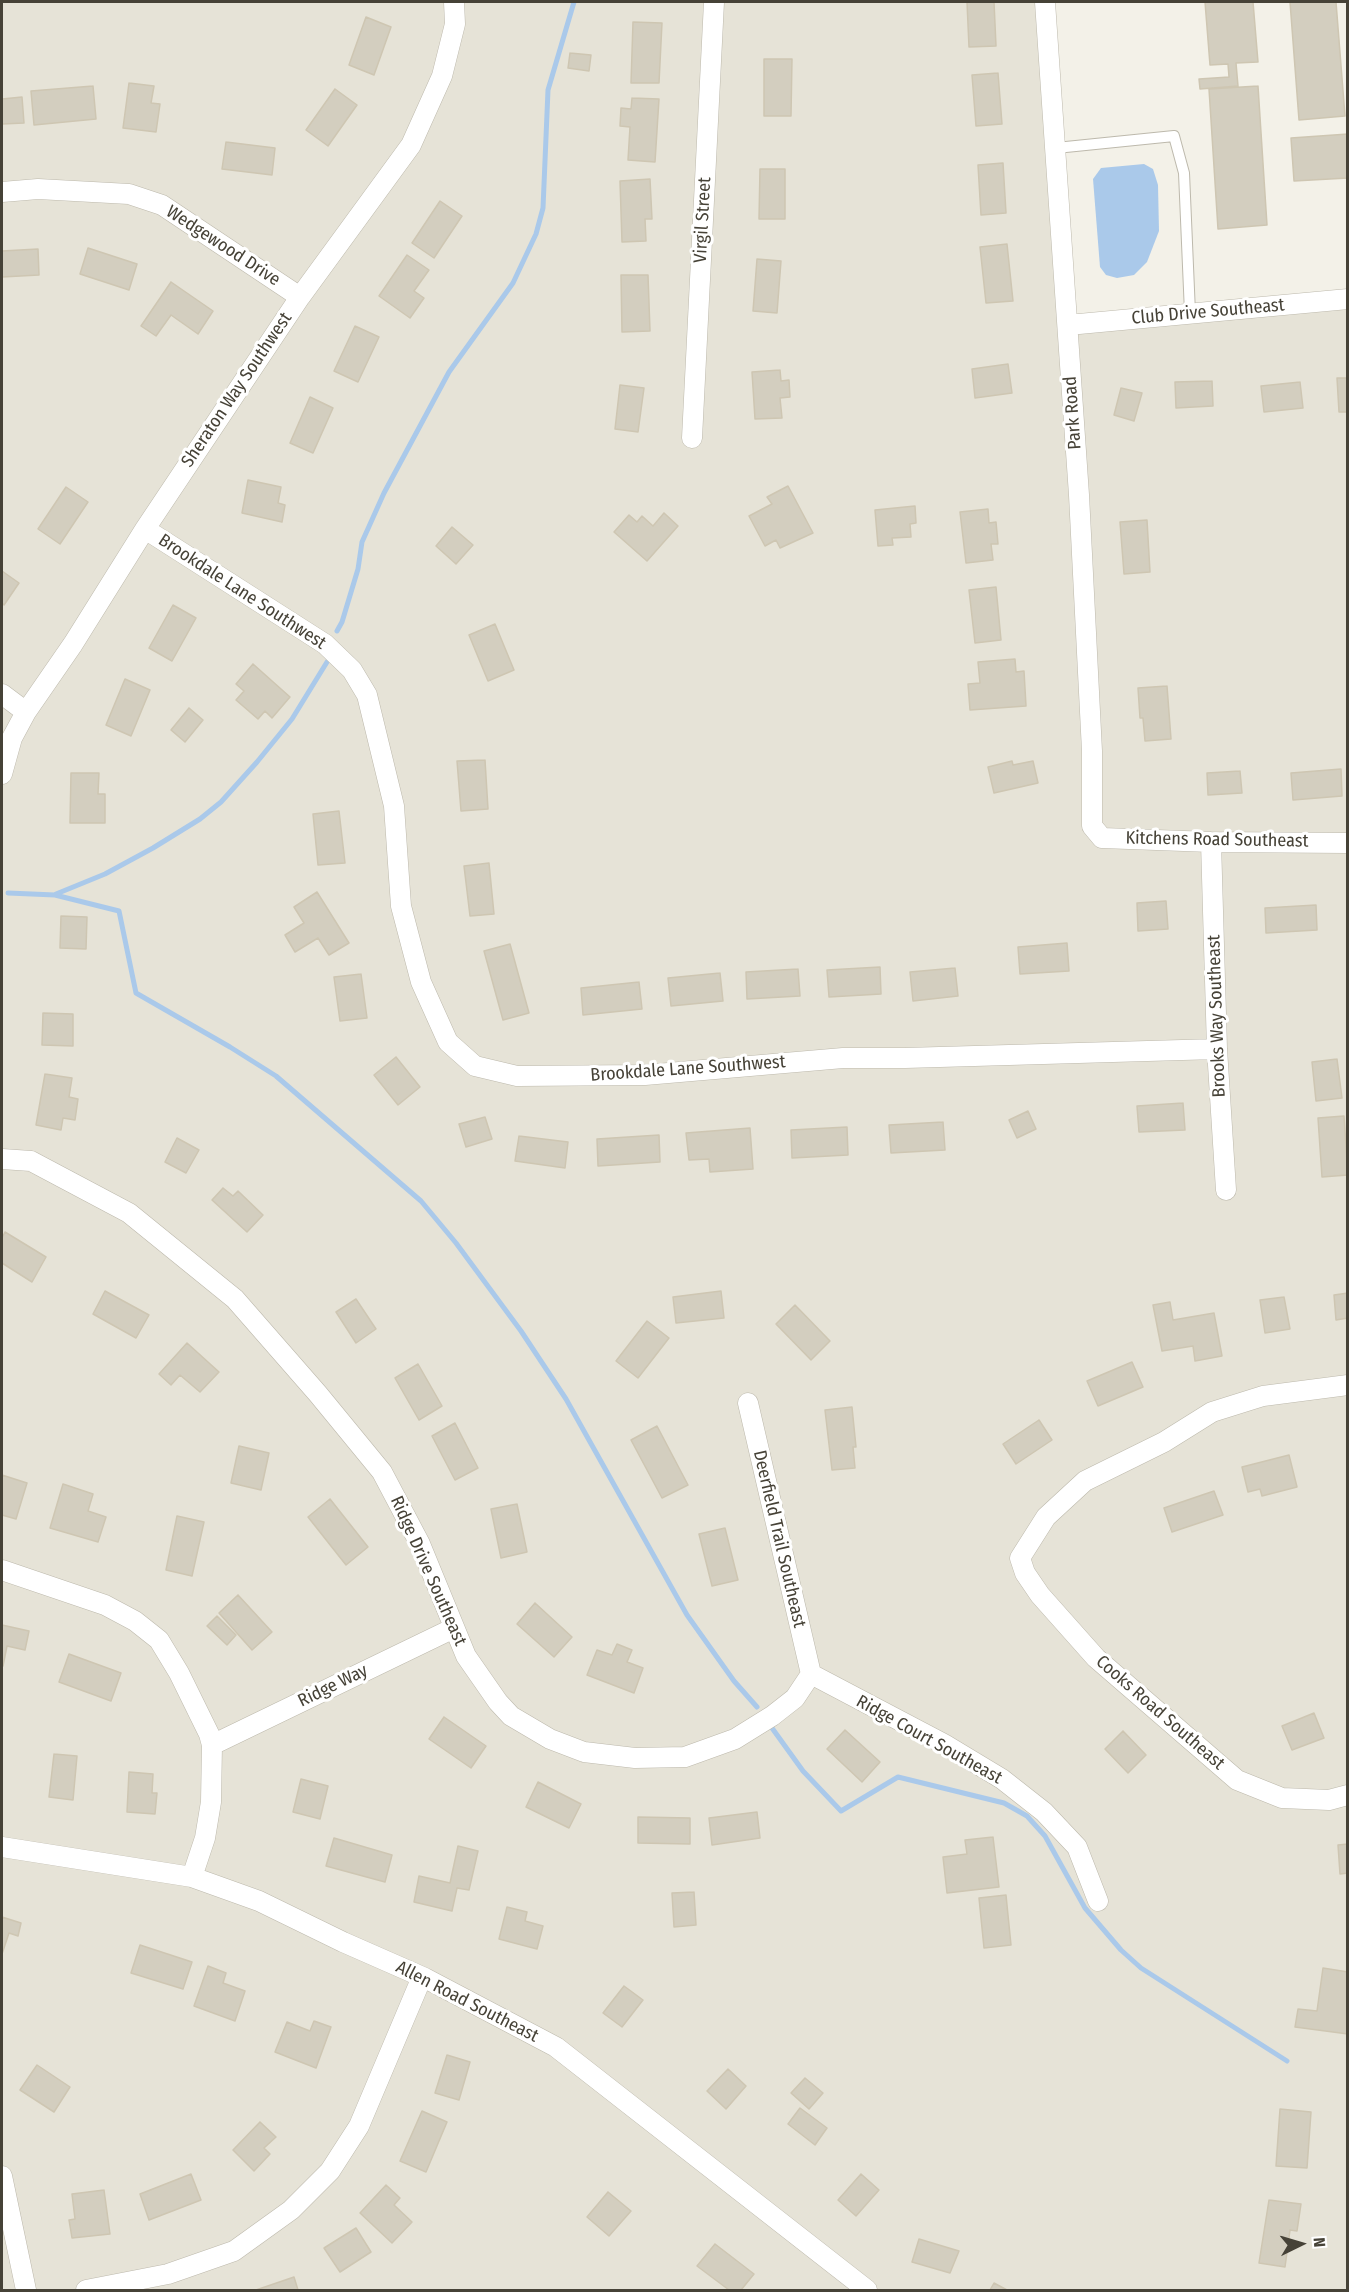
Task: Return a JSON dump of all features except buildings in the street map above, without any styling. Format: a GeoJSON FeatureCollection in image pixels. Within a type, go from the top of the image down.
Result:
{"type":"FeatureCollection","features":[{"type":"Feature","properties":{"kind":"street","name":"Sheraton Way Southwest"},"geometry":{"type":"LineString","coordinates":[[2,774],[12,738],[26,712],[300,297],[411,145],[442,76],[454,24],[454,2]]}},
{"type":"Feature","properties":{"kind":"street","name":"Virgil Street"},"geometry":{"type":"LineString","coordinates":[[692,438],[714,2]]}},
{"type":"Feature","properties":{"kind":"street","name":"Park Road"},"geometry":{"type":"LineString","coordinates":[[1045,2],[1068,324],[1092,752],[1092,826]]}},
{"type":"Feature","properties":{"kind":"street","name":"Wedgewood Drive"},"geometry":{"type":"LineString","coordinates":[[2,192],[38,189],[129,194],[162,206],[300,297]]}},
{"type":"Feature","properties":{"kind":"street","name":"Club Drive Southeast"},"geometry":{"type":"LineString","coordinates":[[1068,324],[1347,299]]}},
{"type":"Feature","properties":{"kind":"street","name":"Brookdale Lane Southwest"},"geometry":{"type":"LineString","coordinates":[[145,529],[325,644],[352,670],[367,695],[394,806],[401,906],[421,982],[448,1042],[475,1066],[517,1076],[645,1075],[843,1058],[1217,1049]]}},
{"type":"Feature","properties":{"kind":"street"},"geometry":{"type":"LineString","coordinates":[[2,694],[26,712]]}},
{"type":"Feature","properties":{"kind":"street","name":"Kitchens Road Southeast"},"geometry":{"type":"LineString","coordinates":[[1092,826],[1102,838],[1347,843]]}},
{"type":"Feature","properties":{"kind":"street","name":"Brooks Way Southeast"},"geometry":{"type":"LineString","coordinates":[[1211,842],[1217,1049],[1226,1190]]}},
{"type":"Feature","properties":{"kind":"street","name":"Ridge Drive Southeast"},"geometry":{"type":"LineString","coordinates":[[2,1159],[31,1161],[129,1213],[235,1299],[382,1472],[420,1544],[466,1656],[498,1702],[511,1716],[550,1739],[584,1752],[635,1758],[685,1756],[713,1749],[735,1739],[772,1716],[795,1698],[812,1674]]}},
{"type":"Feature","properties":{"kind":"street","name":"Cooks Road Southeast"},"geometry":{"type":"LineString","coordinates":[[1347,1385],[1263,1396],[1212,1412],[1164,1442],[1085,1481],[1046,1517],[1020,1558],[1025,1573],[1041,1595],[1096,1658],[1237,1780],[1282,1798],[1329,1800],[1347,1795]]}},
{"type":"Feature","properties":{"kind":"street","name":"Deerfield Trail Southeast"},"geometry":{"type":"LineString","coordinates":[[747,1403],[812,1674]]}},
{"type":"Feature","properties":{"kind":"street"},"geometry":{"type":"LineString","coordinates":[[2,1570],[105,1605],[135,1621],[159,1640],[179,1673],[209,1734],[212,1745],[211,1802],[205,1838],[192,1877]]}},
{"type":"Feature","properties":{"kind":"street","name":"Ridge Way"},"geometry":{"type":"LineString","coordinates":[[212,1745],[454,1628]]}},
{"type":"Feature","properties":{"kind":"street","name":"Ridge Court Southeast"},"geometry":{"type":"LineString","coordinates":[[812,1674],[944,1744],[1002,1779],[1044,1812],[1077,1846],[1098,1901]]}},
{"type":"Feature","properties":{"kind":"street","name":"Allen Road Southeast"},"geometry":{"type":"LineString","coordinates":[[2,1847],[192,1877],[259,1901],[422,1977],[556,2047],[867,2290]]}},
{"type":"Feature","properties":{"kind":"street"},"geometry":{"type":"LineString","coordinates":[[86,2290],[168,2274],[234,2251],[291,2210],[330,2171],[359,2126],[422,1977]]}},
{"type":"Feature","properties":{"kind":"street"},"geometry":{"type":"LineString","coordinates":[[2,2176],[26,2290]]}},
{"type":"Feature","properties":{"kind":"lane"},"geometry":{"type":"LineString","coordinates":[[1045,2],[1054,2]]}},
{"type":"Feature","properties":{"kind":"lane"},"geometry":{"type":"LineString","coordinates":[[1056,148],[1174,136],[1184,173],[1190,313]]}},
{"type":"Feature","properties":{"kind":"shaded area"},"geometry":{"type":"Polygon","coordinates":[[[2,2],[1036,2],[1059,317],[1347,294],[1347,2290],[2,2290],[2,2]]]}},
{"type":"Feature","properties":{"kind":"water"},"geometry":{"type":"Polygon","coordinates":[[[1144,164],[1153,169],[1158,185],[1159,231],[1147,262],[1134,275],[1117,278],[1106,275],[1100,267],[1093,179],[1101,168],[1144,164]]]}},
{"type":"Feature","properties":{"kind":"waterway"},"geometry":{"type":"LineString","coordinates":[[337,631],[342,622],[358,569],[362,542],[384,493],[449,372],[513,283],[536,234],[543,208],[548,90],[574,2]]}},
{"type":"Feature","properties":{"kind":"waterway"},"geometry":{"type":"LineString","coordinates":[[56,894],[105,874],[153,848],[200,819],[221,802],[292,719],[327,662]]}},
{"type":"Feature","properties":{"kind":"waterway"},"geometry":{"type":"LineString","coordinates":[[8,893],[55,895],[119,911],[136,993],[276,1076],[421,1201],[456,1243],[521,1331],[566,1399],[687,1615],[734,1681],[757,1707]]}},
{"type":"Feature","properties":{"kind":"waterway"},"geometry":{"type":"LineString","coordinates":[[772,1728],[803,1771],[841,1811],[898,1777],[1004,1803],[1027,1816],[1045,1836],[1085,1908],[1121,1950],[1141,1968],[1287,2061]]}}]}
